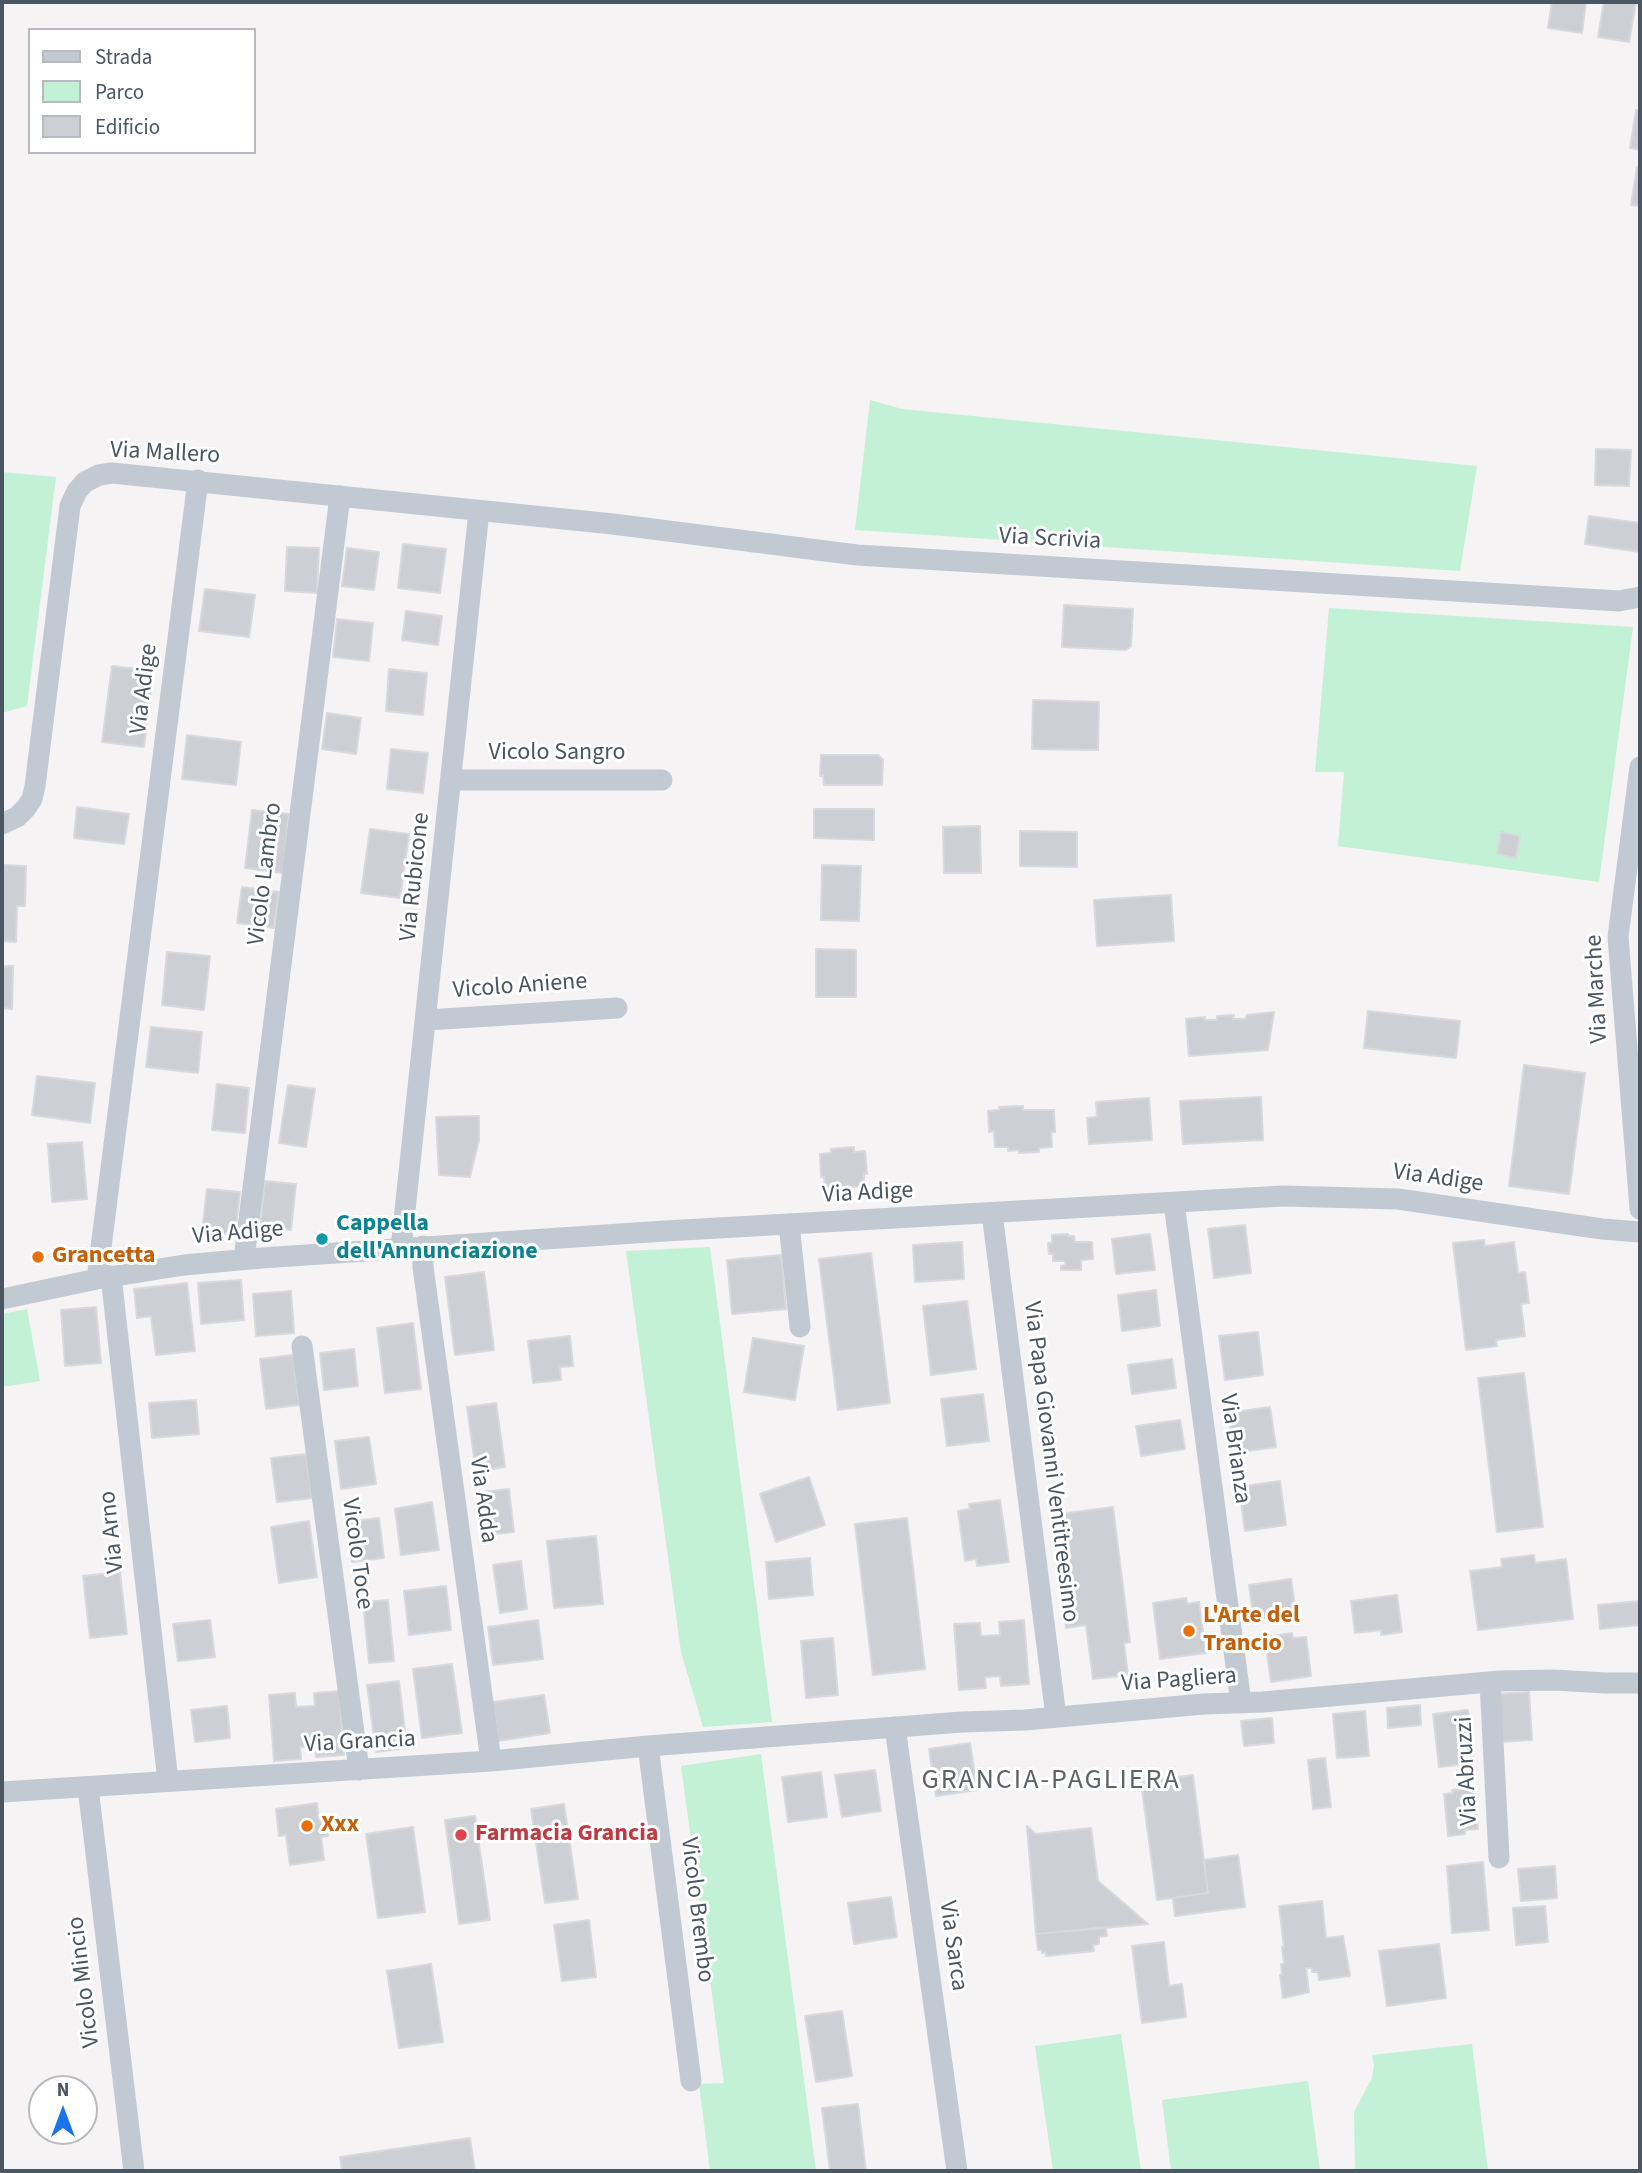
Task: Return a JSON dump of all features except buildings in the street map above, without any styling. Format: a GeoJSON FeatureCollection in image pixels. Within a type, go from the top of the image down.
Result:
{"type":"FeatureCollection","features":[{"type":"Feature","properties":{"kind":"street","name":"Via Mallero"},"geometry":{"type":"LineString","coordinates":[[2,824],[17,817],[32,799],[70,506],[85,482],[111,473],[480,511]]}},
{"type":"Feature","properties":{"kind":"street","name":"Via Adige"},"geometry":{"type":"LineString","coordinates":[[104,1278],[198,480]]}},
{"type":"Feature","properties":{"kind":"street","name":"Vicolo Lambro"},"geometry":{"type":"LineString","coordinates":[[244,1259],[340,496]]}},
{"type":"Feature","properties":{"kind":"street","name":"Via Scrivia"},"geometry":{"type":"LineString","coordinates":[[480,511],[613,524],[857,555],[1619,601],[1640,597]]}},
{"type":"Feature","properties":{"kind":"street","name":"Via Rubicone"},"geometry":{"type":"LineString","coordinates":[[401,1248],[480,511]]}},
{"type":"Feature","properties":{"kind":"street","name":"Via Scrivia"},"geometry":{"type":"LineString","coordinates":[[1619,601],[1640,609]]}},
{"type":"Feature","properties":{"kind":"street","name":"Via Marche"},"geometry":{"type":"LineString","coordinates":[[1640,767],[1618,937],[1635,1082],[1640,1209]]}},
{"type":"Feature","properties":{"kind":"street","name":"Vicolo Sangro"},"geometry":{"type":"LineString","coordinates":[[453,780],[662,780]]}},
{"type":"Feature","properties":{"kind":"street","name":"Vicolo Aniene"},"geometry":{"type":"LineString","coordinates":[[426,1020],[617,1007]]}},
{"type":"Feature","properties":{"kind":"street","name":"Via Adige"},"geometry":{"type":"LineString","coordinates":[[2,1298],[184,1265],[244,1259],[423,1246],[1283,1196],[1377,1197],[1640,1232]]}},
{"type":"Feature","properties":{"kind":"street","name":"Via Brianza"},"geometry":{"type":"LineString","coordinates":[[1174,1203],[1241,1703]]}},
{"type":"Feature","properties":{"kind":"street","name":"Via Papa Giovanni Ventitreesimo"},"geometry":{"type":"LineString","coordinates":[[992,1213],[1056,1717]]}},
{"type":"Feature","properties":{"kind":"street"},"geometry":{"type":"LineString","coordinates":[[789,1224],[800,1327]]}},
{"type":"Feature","properties":{"kind":"street","name":"Via Adda"},"geometry":{"type":"LineString","coordinates":[[423,1246],[425,1280],[491,1761]]}},
{"type":"Feature","properties":{"kind":"street","name":"Via Arno"},"geometry":{"type":"LineString","coordinates":[[104,1278],[168,1781]]}},
{"type":"Feature","properties":{"kind":"street","name":"Vicolo Toce"},"geometry":{"type":"LineString","coordinates":[[302,1346],[359,1770]]}},
{"type":"Feature","properties":{"kind":"street","name":"Via Pagliera"},"geometry":{"type":"LineString","coordinates":[[722,1740],[1056,1717],[1490,1682],[1554,1680],[1640,1683]]}},
{"type":"Feature","properties":{"kind":"street","name":"Via Abruzzi"},"geometry":{"type":"LineString","coordinates":[[1490,1682],[1499,1858]]}},
{"type":"Feature","properties":{"kind":"street","name":"Via Sarca"},"geometry":{"type":"LineString","coordinates":[[895,1727],[957,2171]]}},
{"type":"Feature","properties":{"kind":"street","name":"Via Grancia"},"geometry":{"type":"LineString","coordinates":[[2,1792],[491,1761],[722,1740]]}},
{"type":"Feature","properties":{"kind":"street","name":"Vicolo Brembo"},"geometry":{"type":"LineString","coordinates":[[648,1746],[691,2081]]}},
{"type":"Feature","properties":{"kind":"street","name":"Vicolo Mincio"},"geometry":{"type":"LineString","coordinates":[[88,1787],[134,2171]]}},
{"type":"Feature","properties":{"kind":"green space"},"geometry":{"type":"Polygon","coordinates":[[[870,400],[902,409],[1477,466],[1460,571],[855,530],[870,400]]]}},
{"type":"Feature","properties":{"kind":"green space"},"geometry":{"type":"Polygon","coordinates":[[[2,472],[56,477],[27,706],[2,713],[2,472]]]}},
{"type":"Feature","properties":{"kind":"green space"},"geometry":{"type":"Polygon","coordinates":[[[1329,608],[1633,627],[1599,882],[1338,846],[1344,772],[1315,772],[1329,608]]]}},
{"type":"Feature","properties":{"kind":"green space"},"geometry":{"type":"Polygon","coordinates":[[[710,1247],[772,1722],[703,1727],[681,1652],[626,1251],[710,1247]]]}},
{"type":"Feature","properties":{"kind":"green space"},"geometry":{"type":"Polygon","coordinates":[[[27,1309],[40,1381],[2,1387],[2,1314],[27,1309]]]}},
{"type":"Feature","properties":{"kind":"green space"},"geometry":{"type":"Polygon","coordinates":[[[761,1754],[816,2171],[710,2171],[699,2084],[724,2083],[681,1766],[761,1754]]]}},
{"type":"Feature","properties":{"kind":"green space"},"geometry":{"type":"Polygon","coordinates":[[[1121,2034],[1141,2171],[1053,2171],[1035,2046],[1121,2034]]]}},
{"type":"Feature","properties":{"kind":"green space"},"geometry":{"type":"Polygon","coordinates":[[[1472,2044],[1488,2171],[1355,2171],[1354,2112],[1372,2078],[1372,2055],[1472,2044]]]}},
{"type":"Feature","properties":{"kind":"green space"},"geometry":{"type":"Polygon","coordinates":[[[1308,2081],[1320,2171],[1171,2171],[1162,2100],[1308,2081]]]}},
{"type":"Feature","properties":{"kind":"place","name":"Cappella dell'Annunciazione"},"geometry":{"type":"Point","coordinates":[322,1239]}},
{"type":"Feature","properties":{"kind":"place","name":"Grancetta"},"geometry":{"type":"Point","coordinates":[38,1257]}},
{"type":"Feature","properties":{"kind":"place","name":"L'Arte del Trancio"},"geometry":{"type":"Point","coordinates":[1189,1631]}},
{"type":"Feature","properties":{"kind":"place","name":"Xxx"},"geometry":{"type":"Point","coordinates":[307,1826]}},
{"type":"Feature","properties":{"kind":"place","name":"Farmacia Grancia"},"geometry":{"type":"Point","coordinates":[461,1835]}},
{"type":"Feature","properties":{"kind":"district","name":"GRANCIA-PAGLIERA"},"geometry":{"type":"Point","coordinates":[1051,1782]}}]}
